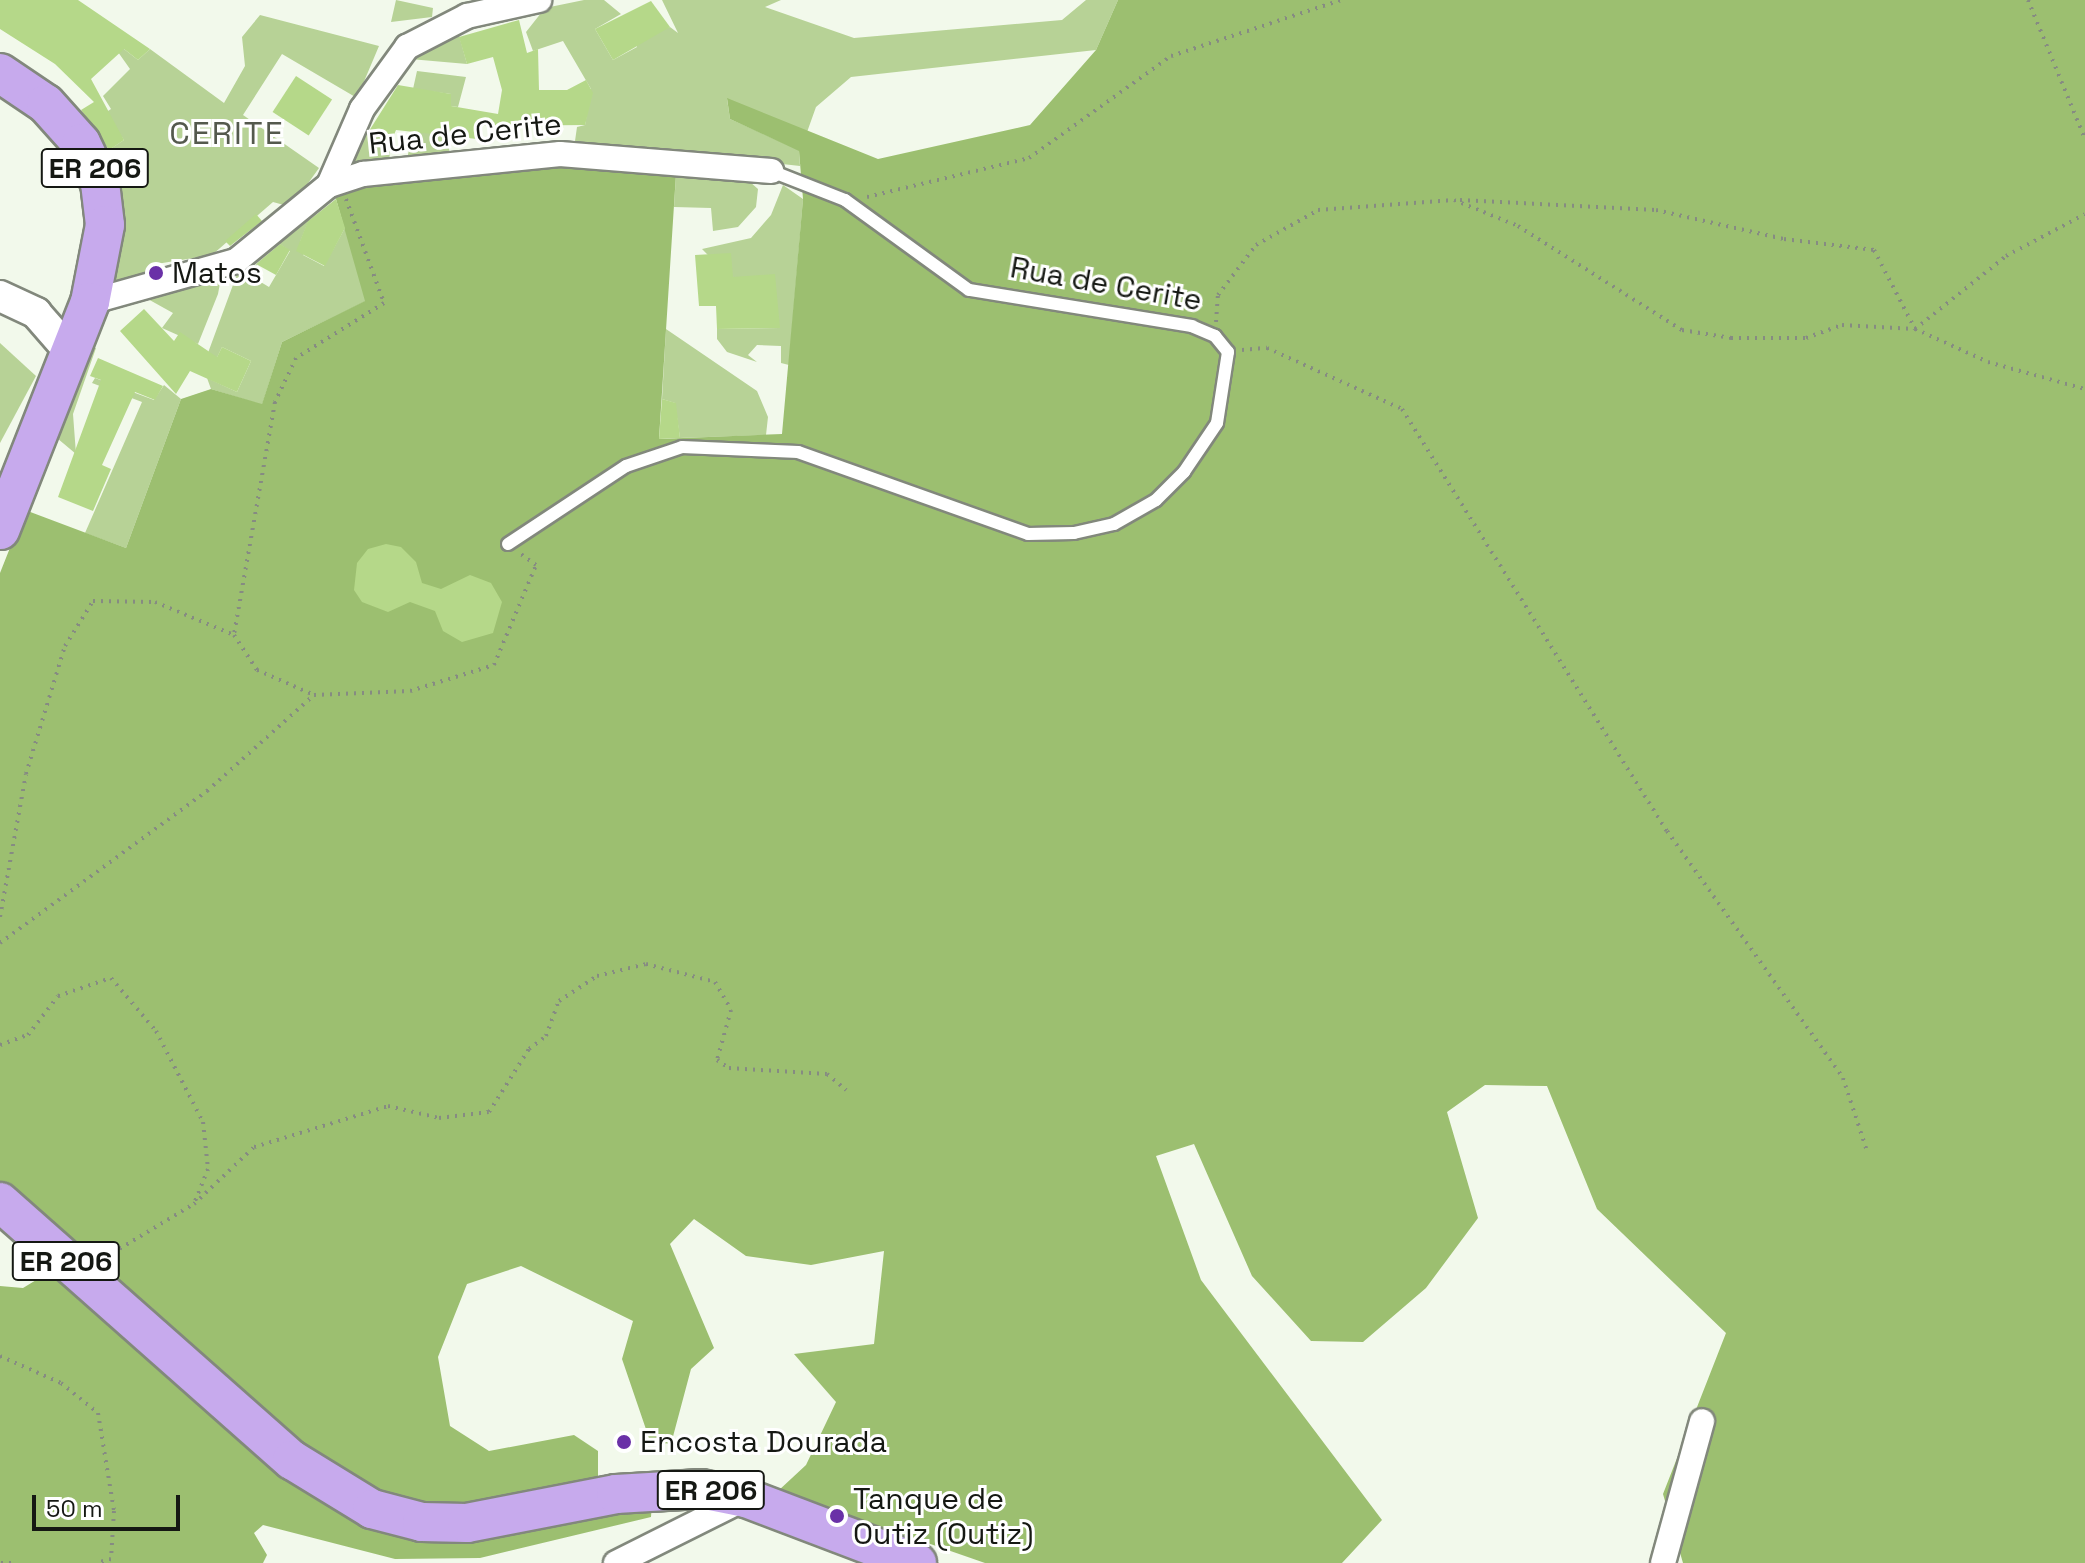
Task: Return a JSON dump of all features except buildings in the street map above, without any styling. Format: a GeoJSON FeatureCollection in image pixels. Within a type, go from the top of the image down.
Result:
{"type":"FeatureCollection","features":[{"type":"Feature","properties":{"kind":"main road","name":"ER 206"},"geometry":{"type":"LineString","coordinates":[[0,73],[59,117],[95,170],[105,225],[90,302],[0,530]]}},
{"type":"Feature","properties":{"kind":"main road","name":"ER 206"},"geometry":{"type":"LineString","coordinates":[[0,1202],[316,1479],[383,1513],[467,1523],[651,1490],[701,1489],[746,1498],[917,1563]]}},
{"type":"Feature","properties":{"kind":"street","name":"Rua de Cerite"},"geometry":{"type":"LineString","coordinates":[[334,184],[362,109],[407,47],[467,16],[539,0]]}},
{"type":"Feature","properties":{"kind":"street","name":"Rua de Cerite"},"geometry":{"type":"LineString","coordinates":[[90,302],[236,261],[334,184],[438,162],[560,154],[771,171]]}},
{"type":"Feature","properties":{"kind":"street"},"geometry":{"type":"LineString","coordinates":[[0,296],[36,313],[70,352]]}},
{"type":"Feature","properties":{"kind":"street"},"geometry":{"type":"LineString","coordinates":[[36,313],[90,302]]}},
{"type":"Feature","properties":{"kind":"street"},"geometry":{"type":"LineString","coordinates":[[1663,1563],[1702,1421]]}},
{"type":"Feature","properties":{"kind":"street"},"geometry":{"type":"LineString","coordinates":[[616,1563],[746,1498]]}},
{"type":"Feature","properties":{"kind":"lane","name":"Rua de Cerite"},"geometry":{"type":"LineString","coordinates":[[508,544],[626,466],[682,447],[798,452],[1028,534],[1114,524],[1156,500],[1217,423],[1228,352],[1215,336],[1192,326],[969,290],[845,200],[771,171]]}},
{"type":"Feature","properties":{"kind":"path"},"geometry":{"type":"LineString","coordinates":[[845,200],[1029,158],[1171,56],[1341,0]]}},
{"type":"Feature","properties":{"kind":"path"},"geometry":{"type":"LineString","coordinates":[[2028,0],[2085,139]]}},
{"type":"Feature","properties":{"kind":"path"},"geometry":{"type":"LineString","coordinates":[[234,635],[275,402],[296,358],[384,303],[334,184]]}},
{"type":"Feature","properties":{"kind":"path"},"geometry":{"type":"LineString","coordinates":[[1215,336],[1218,295],[1256,245],[1318,210],[1454,200],[1656,210],[1784,239],[1874,250],[1915,329]]}},
{"type":"Feature","properties":{"kind":"path"},"geometry":{"type":"LineString","coordinates":[[1454,200],[1518,226],[1682,330],[1731,338],[1806,338],[1842,325],[1915,329],[1988,362],[2085,389]]}},
{"type":"Feature","properties":{"kind":"path"},"geometry":{"type":"LineString","coordinates":[[1915,329],[2006,256],[2085,214]]}},
{"type":"Feature","properties":{"kind":"path"},"geometry":{"type":"LineString","coordinates":[[1228,352],[1267,348],[1402,409],[1667,831],[1843,1078],[1866,1148]]}},
{"type":"Feature","properties":{"kind":"path"},"geometry":{"type":"LineString","coordinates":[[0,917],[26,774],[65,646],[93,601],[155,602],[234,635],[257,670],[314,695],[410,691],[494,665],[536,565],[508,544]]}},
{"type":"Feature","properties":{"kind":"path"},"geometry":{"type":"LineString","coordinates":[[0,943],[207,791],[314,695]]}},
{"type":"Feature","properties":{"kind":"path"},"geometry":{"type":"LineString","coordinates":[[70,1264],[95,1263],[194,1204],[254,1147],[388,1106],[439,1118],[489,1112],[529,1049],[546,1036],[559,1001],[597,976],[646,964],[715,982],[731,1010],[717,1060],[729,1068],[827,1074],[846,1090]]}},
{"type":"Feature","properties":{"kind":"path"},"geometry":{"type":"LineString","coordinates":[[0,1045],[28,1035],[58,996],[111,978],[156,1031],[203,1122],[208,1169],[194,1204]]}},
{"type":"Feature","properties":{"kind":"path"},"geometry":{"type":"LineString","coordinates":[[0,1356],[61,1383],[98,1413],[114,1511],[111,1559],[96,1563]]}},
{"type":"Feature","properties":{"kind":"path"},"geometry":{"type":"LineString","coordinates":[[1,1563],[15,1563]]}},
{"type":"Feature","properties":{"kind":"green space"},"geometry":{"type":"Polygon","coordinates":[[[396,0],[433,8],[432,17],[391,22],[396,0]]]}},
{"type":"Feature","properties":{"kind":"green space"},"geometry":{"type":"Polygon","coordinates":[[[584,0],[604,0],[621,14],[595,29],[613,60],[637,47],[632,36],[670,27],[678,33],[662,0],[781,0],[765,7],[854,38],[1062,20],[1086,0],[1118,0],[1096,50],[851,77],[816,107],[806,135],[727,99],[730,119],[799,150],[800,166],[575,141],[577,127],[585,125],[591,89],[563,41],[533,51],[526,32],[545,8],[584,0]]]}},
{"type":"Feature","properties":{"kind":"green space"},"geometry":{"type":"Polygon","coordinates":[[[1118,0],[2085,0],[2085,1563],[1683,1563],[1663,1494],[1726,1333],[1597,1209],[1547,1086],[1485,1085],[1447,1112],[1478,1218],[1426,1288],[1363,1342],[1311,1341],[1252,1276],[1194,1144],[1156,1156],[1201,1280],[1382,1520],[1342,1563],[985,1563],[778,1491],[806,1465],[836,1402],[794,1354],[874,1344],[884,1251],[811,1265],[746,1256],[694,1219],[670,1244],[714,1348],[691,1369],[671,1444],[650,1441],[622,1359],[633,1321],[521,1266],[467,1284],[438,1357],[450,1426],[489,1451],[574,1435],[598,1451],[598,1482],[426,1512],[346,1484],[0,1188],[0,573],[25,510],[126,548],[181,399],[211,389],[262,404],[282,342],[365,301],[334,192],[464,172],[561,165],[676,174],[659,439],[782,434],[803,199],[799,151],[730,119],[727,98],[878,159],[1030,125],[1096,50],[1118,0]]]}},
{"type":"Feature","properties":{"kind":"green space"},"geometry":{"type":"Polygon","coordinates":[[[260,15],[379,46],[357,98],[282,54],[243,115],[319,168],[291,207],[273,202],[212,255],[150,265],[153,281],[120,288],[112,282],[101,155],[124,140],[105,113],[111,109],[103,96],[130,69],[106,35],[138,60],[150,49],[224,103],[245,66],[242,37],[260,15]]]}},
{"type":"Feature","properties":{"kind":"green space"},"geometry":{"type":"Polygon","coordinates":[[[457,28],[467,64],[410,59],[457,28]]]}},
{"type":"Feature","properties":{"kind":"green space"},"geometry":{"type":"Polygon","coordinates":[[[417,71],[466,77],[458,107],[451,106],[451,94],[413,89],[417,71]]]}},
{"type":"Feature","properties":{"kind":"green space"},"geometry":{"type":"Polygon","coordinates":[[[364,129],[391,142],[389,162],[345,167],[364,129]]]}},
{"type":"Feature","properties":{"kind":"green space"},"geometry":{"type":"Polygon","coordinates":[[[413,131],[446,134],[450,154],[407,159],[413,131]]]}},
{"type":"Feature","properties":{"kind":"green space"},"geometry":{"type":"Polygon","coordinates":[[[676,174],[750,182],[758,189],[756,207],[738,227],[713,231],[711,208],[674,207],[676,174]]]}},
{"type":"Feature","properties":{"kind":"green space"},"geometry":{"type":"Polygon","coordinates":[[[783,185],[803,199],[789,365],[781,363],[781,346],[757,345],[748,355],[757,362],[727,352],[717,339],[717,329],[780,328],[702,249],[751,238],[771,215],[783,185]]]}},
{"type":"Feature","properties":{"kind":"green space"},"geometry":{"type":"Polygon","coordinates":[[[315,205],[300,242],[306,245],[303,255],[324,266],[345,228],[366,301],[282,342],[262,405],[211,389],[207,378],[237,392],[251,361],[222,347],[212,368],[205,361],[237,274],[257,264],[254,278],[269,287],[290,251],[272,239],[315,205]]]}},
{"type":"Feature","properties":{"kind":"green space"},"geometry":{"type":"Polygon","coordinates":[[[214,279],[220,283],[218,294],[198,344],[162,328],[173,313],[146,298],[214,279]]]}},
{"type":"Feature","properties":{"kind":"green space"},"geometry":{"type":"Polygon","coordinates":[[[666,329],[757,391],[768,417],[766,435],[680,438],[675,403],[662,399],[666,329]]]}},
{"type":"Feature","properties":{"kind":"green space"},"geometry":{"type":"Polygon","coordinates":[[[0,343],[36,376],[0,443],[0,343]]]}},
{"type":"Feature","properties":{"kind":"green space"},"geometry":{"type":"Polygon","coordinates":[[[87,346],[96,348],[73,414],[76,454],[51,433],[87,346]]]}},
{"type":"Feature","properties":{"kind":"green space"},"geometry":{"type":"Polygon","coordinates":[[[95,378],[154,400],[164,385],[181,399],[126,548],[85,533],[142,402],[92,383],[95,378]]]}},
{"type":"Feature","properties":{"kind":"green space"},"geometry":{"type":"Polygon","coordinates":[[[56,1268],[366,1524],[652,1501],[651,1517],[480,1558],[395,1559],[263,1525],[254,1533],[267,1555],[263,1563],[0,1563],[0,1286],[23,1288],[56,1268]]]}},
{"type":"Feature","properties":{"kind":"place","name":"Matos"},"geometry":{"type":"Point","coordinates":[156,273]}},
{"type":"Feature","properties":{"kind":"place","name":"Encosta Dourada"},"geometry":{"type":"Point","coordinates":[624,1442]}},
{"type":"Feature","properties":{"kind":"place","name":"Tanque de Outiz (Outiz)"},"geometry":{"type":"Point","coordinates":[837,1516]}},
{"type":"Feature","properties":{"kind":"district","name":"CERITE"},"geometry":{"type":"Point","coordinates":[227,133]}}]}
